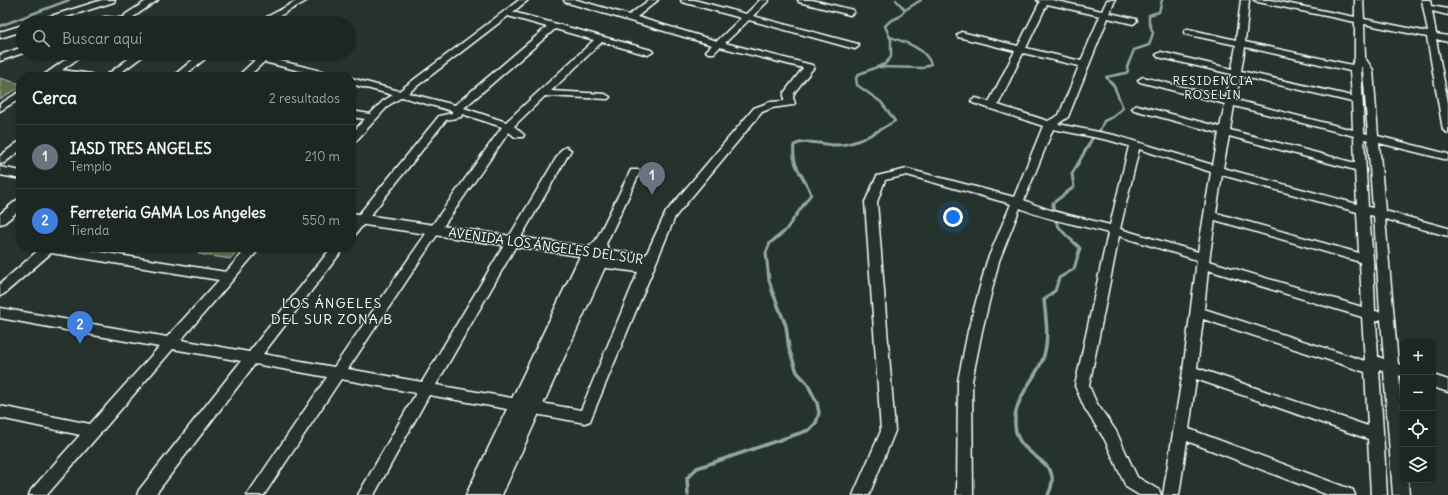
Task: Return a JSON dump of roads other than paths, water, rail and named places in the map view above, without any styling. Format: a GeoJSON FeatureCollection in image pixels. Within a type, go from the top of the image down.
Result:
{"type":"FeatureCollection","features":[{"type":"Feature","properties":{"kind":"street"},"geometry":{"type":"LineString","coordinates":[[60,16],[111,0]]}},
{"type":"Feature","properties":{"kind":"street"},"geometry":{"type":"LineString","coordinates":[[131,16],[154,0]]}},
{"type":"Feature","properties":{"kind":"street"},"geometry":{"type":"LineString","coordinates":[[273,16],[304,0]]}},
{"type":"Feature","properties":{"kind":"street"},"geometry":{"type":"LineString","coordinates":[[356,135],[386,103],[401,94],[524,0]]}},
{"type":"Feature","properties":{"kind":"street"},"geometry":{"type":"LineString","coordinates":[[0,313],[425,390],[585,417],[670,216],[758,110],[770,105],[790,102],[788,98],[789,93],[809,67],[719,44],[568,0]]}},
{"type":"Feature","properties":{"kind":"street"},"geometry":{"type":"LineString","coordinates":[[632,18],[654,0]]}},
{"type":"Feature","properties":{"kind":"street"},"geometry":{"type":"LineString","coordinates":[[684,0],[855,46]]}},
{"type":"Feature","properties":{"kind":"street"},"geometry":{"type":"LineString","coordinates":[[711,51],[765,0]]}},
{"type":"Feature","properties":{"kind":"street"},"geometry":{"type":"LineString","coordinates":[[802,0],[850,12]]}},
{"type":"Feature","properties":{"kind":"street"},"geometry":{"type":"LineString","coordinates":[[992,106],[1044,0],[1133,21]]}},
{"type":"Feature","properties":{"kind":"street"},"geometry":{"type":"LineString","coordinates":[[965,495],[965,381],[975,331],[993,261],[1048,125],[1063,117],[1111,0]]}},
{"type":"Feature","properties":{"kind":"street"},"geometry":{"type":"LineString","coordinates":[[1171,495],[1190,371],[1203,261],[1217,170],[1236,72],[1245,0]]}},
{"type":"Feature","properties":{"kind":"street"},"geometry":{"type":"LineString","coordinates":[[1258,0],[1448,39]]}},
{"type":"Feature","properties":{"kind":"street"},"geometry":{"type":"LineString","coordinates":[[1359,0],[1361,22],[1356,100],[1379,495]]}},
{"type":"Feature","properties":{"kind":"street"},"geometry":{"type":"LineString","coordinates":[[1427,4],[1448,12]]}},
{"type":"Feature","properties":{"kind":"street"},"geometry":{"type":"LineString","coordinates":[[1427,4],[1432,32],[1431,36],[1445,90],[1448,124]]}},
{"type":"Feature","properties":{"kind":"street"},"geometry":{"type":"LineString","coordinates":[[506,13],[648,52]]}},
{"type":"Feature","properties":{"kind":"street"},"geometry":{"type":"LineString","coordinates":[[356,222],[443,118],[457,115],[458,109],[554,25]]}},
{"type":"Feature","properties":{"kind":"street"},"geometry":{"type":"LineString","coordinates":[[0,34],[16,30]]}},
{"type":"Feature","properties":{"kind":"street"},"geometry":{"type":"LineString","coordinates":[[1188,32],[1240,44],[1358,64],[1368,70],[1387,319],[1397,369],[1401,495]]}},
{"type":"Feature","properties":{"kind":"street"},"geometry":{"type":"LineString","coordinates":[[961,35],[1085,65]]}},
{"type":"Feature","properties":{"kind":"street"},"geometry":{"type":"LineString","coordinates":[[255,495],[432,234],[508,126],[601,38]]}},
{"type":"Feature","properties":{"kind":"street"},"geometry":{"type":"LineString","coordinates":[[0,58],[16,52]]}},
{"type":"Feature","properties":{"kind":"street"},"geometry":{"type":"LineString","coordinates":[[1161,54],[1356,100]]}},
{"type":"Feature","properties":{"kind":"street"},"geometry":{"type":"LineString","coordinates":[[54,72],[71,60]]}},
{"type":"Feature","properties":{"kind":"street"},"geometry":{"type":"LineString","coordinates":[[116,72],[132,60]]}},
{"type":"Feature","properties":{"kind":"street"},"geometry":{"type":"LineString","coordinates":[[182,72],[198,60]]}},
{"type":"Feature","properties":{"kind":"street"},"geometry":{"type":"LineString","coordinates":[[248,72],[261,60],[313,72]]}},
{"type":"Feature","properties":{"kind":"street"},"geometry":{"type":"LineString","coordinates":[[1143,80],[1448,157]]}},
{"type":"Feature","properties":{"kind":"street"},"geometry":{"type":"LineString","coordinates":[[356,81],[458,109],[508,126],[519,135]]}},
{"type":"Feature","properties":{"kind":"street"},"geometry":{"type":"LineString","coordinates":[[543,93],[605,97]]}},
{"type":"Feature","properties":{"kind":"street"},"geometry":{"type":"LineString","coordinates":[[0,108],[16,97]]}},
{"type":"Feature","properties":{"kind":"street"},"geometry":{"type":"LineString","coordinates":[[976,101],[1048,125],[1110,137],[1217,170],[1448,232]]}},
{"type":"Feature","properties":{"kind":"street"},"geometry":{"type":"LineString","coordinates":[[1137,108],[1360,168]]}},
{"type":"Feature","properties":{"kind":"street"},"geometry":{"type":"LineString","coordinates":[[356,115],[372,117]]}},
{"type":"Feature","properties":{"kind":"street"},"geometry":{"type":"LineString","coordinates":[[1135,144],[1114,231],[1082,386],[1090,405],[1111,436],[1131,482],[1153,495]]}},
{"type":"Feature","properties":{"kind":"street"},"geometry":{"type":"LineString","coordinates":[[0,162],[16,149]]}},
{"type":"Feature","properties":{"kind":"street"},"geometry":{"type":"LineString","coordinates":[[366,495],[425,390],[566,150]]}},
{"type":"Feature","properties":{"kind":"street"},"geometry":{"type":"LineString","coordinates":[[0,162],[16,166]]}},
{"type":"Feature","properties":{"kind":"street"},"geometry":{"type":"LineString","coordinates":[[0,172],[16,174]]}},
{"type":"Feature","properties":{"kind":"street"},"geometry":{"type":"LineString","coordinates":[[476,495],[525,407],[636,172]]}},
{"type":"Feature","properties":{"kind":"street"},"geometry":{"type":"LineString","coordinates":[[861,495],[888,431],[871,202],[881,178],[907,172],[1017,202],[1039,212],[1082,221],[1387,319]]}},
{"type":"Feature","properties":{"kind":"street"},"geometry":{"type":"LineString","coordinates":[[0,220],[16,207]]}},
{"type":"Feature","properties":{"kind":"street"},"geometry":{"type":"LineString","coordinates":[[1210,215],[1366,260]]}},
{"type":"Feature","properties":{"kind":"street","name":"AVENIDA LOS ÁNGELES DEL SUR"},"geometry":{"type":"LineString","coordinates":[[356,224],[510,245],[596,254],[648,265]]}},
{"type":"Feature","properties":{"kind":"street"},"geometry":{"type":"LineString","coordinates":[[0,290],[44,252]]}},
{"type":"Feature","properties":{"kind":"street"},"geometry":{"type":"LineString","coordinates":[[73,252],[228,278]]}},
{"type":"Feature","properties":{"kind":"street"},"geometry":{"type":"LineString","coordinates":[[38,495],[251,252]]}},
{"type":"Feature","properties":{"kind":"street"},"geometry":{"type":"LineString","coordinates":[[145,495],[335,252]]}},
{"type":"Feature","properties":{"kind":"street"},"geometry":{"type":"LineString","coordinates":[[1196,312],[1372,365],[1397,369]]}},
{"type":"Feature","properties":{"kind":"street"},"geometry":{"type":"LineString","coordinates":[[1190,371],[1375,435]]}},
{"type":"Feature","properties":{"kind":"street"},"geometry":{"type":"LineString","coordinates":[[1436,382],[1448,386]]}},
{"type":"Feature","properties":{"kind":"street"},"geometry":{"type":"LineString","coordinates":[[492,495],[525,407]]}},
{"type":"Feature","properties":{"kind":"street"},"geometry":{"type":"LineString","coordinates":[[0,412],[93,431]]}},
{"type":"Feature","properties":{"kind":"street"},"geometry":{"type":"LineString","coordinates":[[1180,432],[1347,495]]}},
{"type":"Feature","properties":{"kind":"waterway"},"geometry":{"type":"LineString","coordinates":[[27,16],[69,0]]}},
{"type":"Feature","properties":{"kind":"waterway"},"geometry":{"type":"LineString","coordinates":[[896,0],[905,10]]}},
{"type":"Feature","properties":{"kind":"waterway"},"geometry":{"type":"LineString","coordinates":[[905,10],[921,0]]}},
{"type":"Feature","properties":{"kind":"waterway"},"geometry":{"type":"LineString","coordinates":[[1099,132],[1104,121],[1113,117],[1123,108],[1114,86],[1106,77],[1126,73],[1128,71],[1127,67],[1134,50],[1149,45],[1153,33],[1149,22],[1149,15],[1159,12],[1162,0]]}},
{"type":"Feature","properties":{"kind":"waterway"},"geometry":{"type":"LineString","coordinates":[[876,132],[895,121],[881,102],[857,85],[856,78],[859,74],[885,64],[891,57],[891,40],[885,26],[890,21],[899,17],[905,10]]}},
{"type":"Feature","properties":{"kind":"waterway"},"geometry":{"type":"LineString","coordinates":[[0,26],[16,20]]}},
{"type":"Feature","properties":{"kind":"waterway"},"geometry":{"type":"LineString","coordinates":[[880,67],[923,68],[931,64],[928,58],[914,46],[890,37]]}},
{"type":"Feature","properties":{"kind":"waterway"},"geometry":{"type":"LineString","coordinates":[[773,294],[769,280],[766,253],[770,243],[785,231],[811,194],[796,165],[794,159],[794,145],[804,142],[832,145],[848,144],[863,139],[878,131]]}},
{"type":"Feature","properties":{"kind":"waterway"},"geometry":{"type":"LineString","coordinates":[[1050,294],[1055,291],[1059,278],[1074,269],[1080,248],[1060,228],[1053,211],[1053,203],[1074,187],[1072,174],[1093,137],[1099,132]]}},
{"type":"Feature","properties":{"kind":"waterway"},"geometry":{"type":"LineString","coordinates":[[688,495],[687,478],[697,468],[809,430],[816,423],[819,413],[817,403],[807,383],[797,372],[789,349],[786,326],[773,293]]}},
{"type":"Feature","properties":{"kind":"waterway"},"geometry":{"type":"LineString","coordinates":[[1048,495],[1052,482],[1051,473],[1046,465],[1031,453],[1018,437],[1015,425],[1015,416],[1020,399],[1042,361],[1047,339],[1044,300],[1052,293]]}},
{"type":"Feature","properties":{"kind":"place","name":"IASD TRES ANGELES"},"geometry":{"type":"Point","coordinates":[652,195]}},
{"type":"Feature","properties":{"kind":"place","name":"Ferreteria GAMA Los Angeles"},"geometry":{"type":"Point","coordinates":[80,344]}},
{"type":"Feature","properties":{"kind":"district","name":"RESIDENCIA ROSELIN"},"geometry":{"type":"Point","coordinates":[1213,87]}},
{"type":"Feature","properties":{"kind":"district","name":"LOS ÁNGELES DEL SUR ZONA B"},"geometry":{"type":"Point","coordinates":[332,312]}}]}
